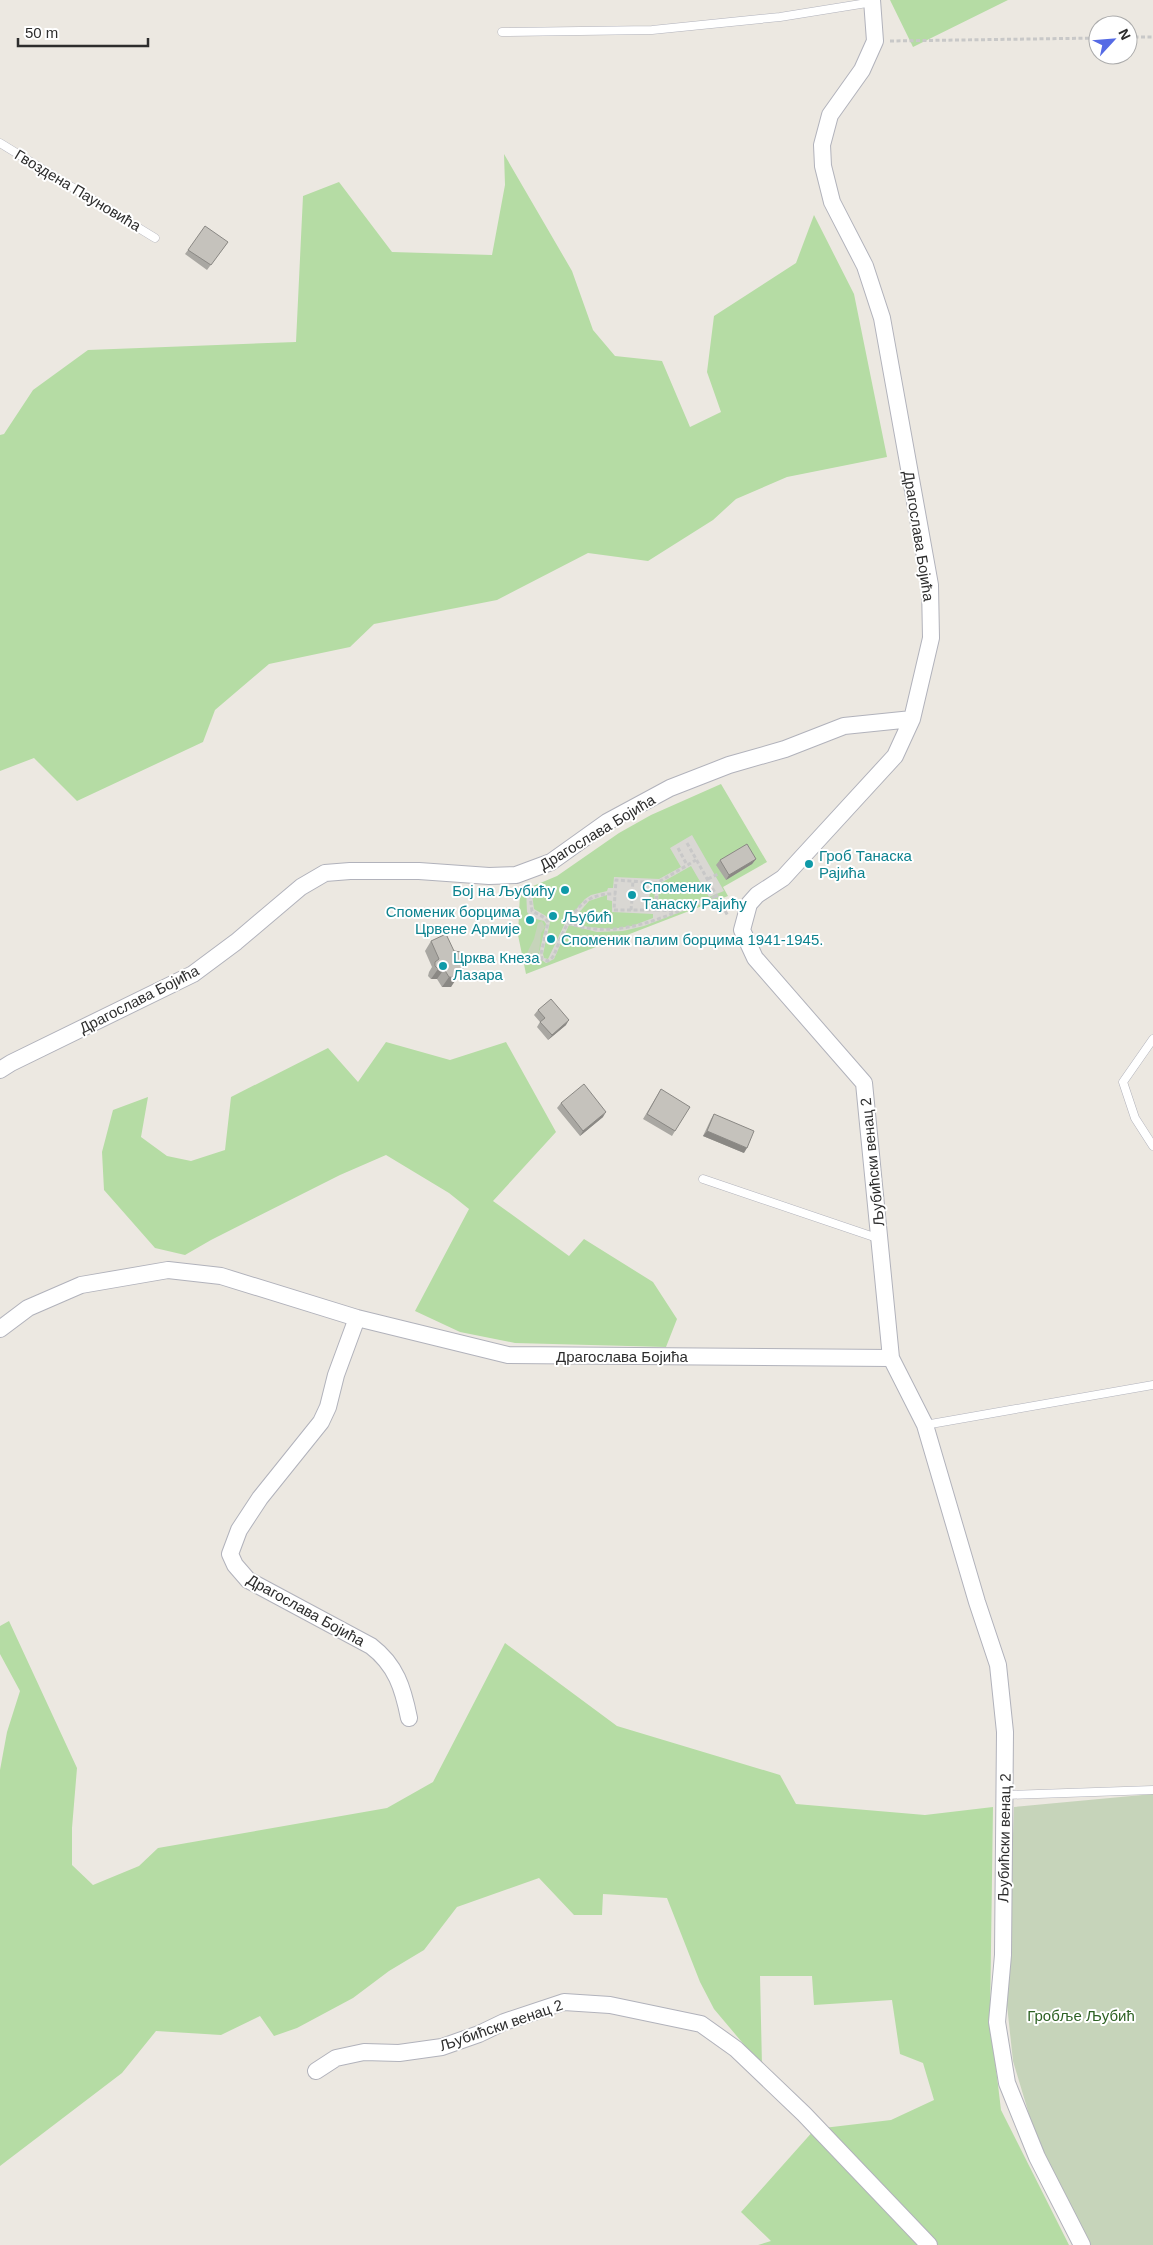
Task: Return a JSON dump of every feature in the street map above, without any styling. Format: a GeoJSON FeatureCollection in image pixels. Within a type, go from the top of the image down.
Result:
{"type":"FeatureCollection","features":[{"type":"Feature","properties":{"kind":"street"},"geometry":{"type":"LineString","coordinates":[[872,1],[875,41]]}},
{"type":"Feature","properties":{"kind":"street","name":"Драгослава Бојића"},"geometry":{"type":"LineString","coordinates":[[0,1070],[193,974],[236,942],[301,887],[326,873],[350,870],[419,871],[489,876],[526,873],[550,862],[608,822],[670,788],[730,765],[786,749],[844,726],[912,719],[931,638],[930,585],[882,318],[865,266],[832,202],[822,166],[822,145],[830,115],[862,70],[875,41]]}},
{"type":"Feature","properties":{"kind":"street"},"geometry":{"type":"LineString","coordinates":[[742,930],[748,904],[757,895],[783,878],[895,756],[912,719]]}},
{"type":"Feature","properties":{"kind":"street","name":"Љубићски венац 2"},"geometry":{"type":"LineString","coordinates":[[742,930],[755,958],[864,1084],[892,1358],[925,1425],[977,1602],[998,1666],[1005,1732],[1005,1795],[1003,1955],[996,2022],[1007,2083],[1037,2156],[1082,2245]]}},
{"type":"Feature","properties":{"kind":"street","name":"Драгослава Бојића"},"geometry":{"type":"LineString","coordinates":[[0,1329],[28,1308],[81,1285],[168,1270],[221,1276],[357,1318],[508,1355],[892,1358]]}},
{"type":"Feature","properties":{"kind":"street","name":"Драгослава Бојића"},"geometry":{"type":"LineString","coordinates":[[357,1318],[336,1375],[328,1407],[321,1422],[260,1498],[239,1530],[230,1554],[235,1565],[248,1580],[371,1646],[382,1654],[398,1676],[403,1688],[409,1718]]}},
{"type":"Feature","properties":{"kind":"street","name":"Љубићски венац 2"},"geometry":{"type":"LineString","coordinates":[[316,2070],[336,2058],[364,2052],[400,2053],[442,2048],[504,2022],[564,2002],[610,2004],[701,2024],[736,2049],[804,2114],[929,2245]]}},
{"type":"Feature","properties":{"kind":"lane"},"geometry":{"type":"LineString","coordinates":[[502,32],[652,30],[780,17],[872,1]]}},
{"type":"Feature","properties":{"kind":"lane","name":"Гвоздена Пауновића"},"geometry":{"type":"LineString","coordinates":[[0,143],[155,238]]}},
{"type":"Feature","properties":{"kind":"lane"},"geometry":{"type":"LineString","coordinates":[[1153,1039],[1123,1082],[1135,1118],[1153,1146]]}},
{"type":"Feature","properties":{"kind":"lane"},"geometry":{"type":"LineString","coordinates":[[703,1179],[880,1239]]}},
{"type":"Feature","properties":{"kind":"lane"},"geometry":{"type":"LineString","coordinates":[[925,1425],[1153,1385]]}},
{"type":"Feature","properties":{"kind":"lane"},"geometry":{"type":"LineString","coordinates":[[1005,1795],[1153,1790]]}},
{"type":"Feature","properties":{"kind":"path"},"geometry":{"type":"LineString","coordinates":[[1138,37],[1153,37]]}},
{"type":"Feature","properties":{"kind":"path"},"geometry":{"type":"LineString","coordinates":[[875,41],[1088,38]]}},
{"type":"Feature","properties":{"kind":"path"},"geometry":{"type":"LineString","coordinates":[[687,843],[734,927],[742,930]]}},
{"type":"Feature","properties":{"kind":"path"},"geometry":{"type":"LineString","coordinates":[[678,848],[687,865]]}},
{"type":"Feature","properties":{"kind":"path"},"geometry":{"type":"LineString","coordinates":[[678,911],[614,910],[616,880],[657,883],[696,860]]}},
{"type":"Feature","properties":{"kind":"path"},"geometry":{"type":"LineString","coordinates":[[526,873],[531,908],[548,922],[541,954],[544,960],[552,959],[568,923],[590,898],[607,893],[616,894]]}},
{"type":"Feature","properties":{"kind":"path"},"geometry":{"type":"LineString","coordinates":[[708,879],[720,873]]}},
{"type":"Feature","properties":{"kind":"path"},"geometry":{"type":"LineString","coordinates":[[632,893],[633,881]]}},
{"type":"Feature","properties":{"kind":"path"},"geometry":{"type":"LineString","coordinates":[[656,910],[657,883]]}},
{"type":"Feature","properties":{"kind":"path"},"geometry":{"type":"LineString","coordinates":[[568,923],[591,929],[620,930],[639,926],[717,896]]}},
{"type":"Feature","properties":{"kind":"path"},"geometry":{"type":"LineString","coordinates":[[631,910],[632,898]]}},
{"type":"Feature","properties":{"kind":"green space"},"geometry":{"type":"Polygon","coordinates":[[[890,0],[1008,0],[913,47],[890,0]]]}},
{"type":"Feature","properties":{"kind":"green space"},"geometry":{"type":"Polygon","coordinates":[[[504,154],[572,271],[593,330],[615,356],[662,361],[690,427],[721,412],[707,372],[714,316],[796,263],[814,215],[854,294],[887,457],[787,477],[736,499],[713,520],[648,561],[588,553],[497,600],[374,624],[350,647],[269,664],[215,710],[203,742],[77,801],[34,758],[0,771],[0,435],[4,434],[33,390],[88,350],[296,342],[303,196],[339,182],[392,252],[492,255],[505,185],[504,154]]]}},
{"type":"Feature","properties":{"kind":"green space"},"geometry":{"type":"Polygon","coordinates":[[[721,784],[767,862],[723,887],[728,896],[526,974],[518,935],[520,893],[557,876],[619,833],[651,815],[721,784]]]}},
{"type":"Feature","properties":{"kind":"green space"},"geometry":{"type":"Polygon","coordinates":[[[542,921],[545,927],[541,933],[539,952],[529,963],[525,962],[524,959],[534,939],[538,923],[542,921]]]}},
{"type":"Feature","properties":{"kind":"green space"},"geometry":{"type":"Polygon","coordinates":[[[386,1042],[450,1060],[506,1042],[556,1132],[493,1201],[569,1256],[584,1239],[653,1282],[677,1319],[666,1347],[515,1343],[460,1332],[415,1311],[469,1209],[449,1193],[386,1155],[340,1175],[185,1255],[155,1248],[104,1190],[102,1152],[113,1110],[148,1097],[141,1137],[167,1156],[191,1161],[225,1150],[231,1097],[328,1048],[358,1082],[386,1042]]]}},
{"type":"Feature","properties":{"kind":"green space"},"geometry":{"type":"Polygon","coordinates":[[[9,1621],[77,1768],[72,1828],[72,1865],[93,1885],[139,1866],[158,1848],[387,1808],[433,1782],[505,1643],[617,1726],[780,1775],[796,1804],[925,1815],[993,1807],[990,2018],[1001,2110],[1069,2245],[758,2245],[771,2241],[741,2212],[815,2129],[891,2120],[934,2100],[923,2063],[900,2054],[892,2000],[814,2005],[812,1976],[760,1976],[762,2066],[714,2009],[700,1982],[667,1898],[603,1894],[602,1915],[574,1915],[539,1878],[457,1907],[424,1950],[389,1971],[353,1998],[297,2028],[274,2036],[260,2016],[221,2035],[156,2031],[122,2073],[0,2166],[0,1770],[7,1732],[20,1691],[0,1654],[0,1626],[9,1621]]]}},
{"type":"Feature","properties":{"kind":"green space","name":"Гробље Љубић"},"geometry":{"type":"Polygon","coordinates":[[[1153,1794],[1153,2245],[1091,2245],[1070,2211],[1040,2151],[1013,2061],[1007,2005],[1014,1807],[1153,1794]]]}},
{"type":"Feature","properties":{"kind":"shaded area"},"geometry":{"type":"Polygon","coordinates":[[[692,835],[724,891],[709,897],[691,866],[659,884],[658,908],[678,909],[700,900],[701,904],[644,926],[623,931],[597,932],[569,925],[554,959],[546,963],[540,959],[539,954],[546,924],[544,921],[532,918],[527,912],[526,889],[531,887],[534,909],[546,916],[550,922],[543,954],[544,958],[548,959],[566,921],[585,899],[591,895],[607,891],[608,888],[613,888],[614,877],[659,879],[681,867],[670,848],[692,835]],[[650,886],[649,907],[654,908],[655,886],[650,886]],[[607,895],[589,901],[571,922],[588,927],[612,929],[632,926],[653,918],[653,914],[612,912],[612,901],[607,900],[607,895]]]}},
{"type":"Feature","properties":{"kind":"building"},"geometry":{"type":"Polygon","coordinates":[[[205,226],[228,242],[211,265],[188,250],[205,226]]]}},
{"type":"Feature","properties":{"kind":"building"},"geometry":{"type":"Polygon","coordinates":[[[747,844],[756,859],[729,875],[720,860],[747,844]]]}},
{"type":"Feature","properties":{"kind":"building"},"geometry":{"type":"Polygon","coordinates":[[[446,934],[454,951],[463,954],[459,960],[463,968],[457,978],[449,977],[444,969],[438,969],[435,966],[435,962],[439,959],[431,941],[446,934]]]}},
{"type":"Feature","properties":{"kind":"building"},"geometry":{"type":"Polygon","coordinates":[[[551,999],[569,1020],[552,1035],[540,1022],[545,1018],[538,1010],[551,999]]]}},
{"type":"Feature","properties":{"kind":"building"},"geometry":{"type":"Polygon","coordinates":[[[584,1084],[606,1112],[583,1131],[561,1103],[584,1084]]]}},
{"type":"Feature","properties":{"kind":"building"},"geometry":{"type":"Polygon","coordinates":[[[661,1089],[690,1107],[675,1131],[647,1114],[661,1089]]]}},
{"type":"Feature","properties":{"kind":"building"},"geometry":{"type":"Polygon","coordinates":[[[714,1114],[754,1131],[747,1148],[707,1131],[714,1114]]]}},
{"type":"Feature","properties":{"kind":"place","name":"Гроб Танаска Рајића"},"geometry":{"type":"Point","coordinates":[809,864]}},
{"type":"Feature","properties":{"kind":"place","name":"Бој на Љубићу"},"geometry":{"type":"Point","coordinates":[565,890]}},
{"type":"Feature","properties":{"kind":"place","name":"Споменик Танаску Рајићу"},"geometry":{"type":"Point","coordinates":[632,895]}},
{"type":"Feature","properties":{"kind":"place","name":"Љубић"},"geometry":{"type":"Point","coordinates":[553,916]}},
{"type":"Feature","properties":{"kind":"place","name":"Споменик борцима Црвене Армије"},"geometry":{"type":"Point","coordinates":[530,920]}},
{"type":"Feature","properties":{"kind":"place","name":"Споменик палим борцима 1941-1945."},"geometry":{"type":"Point","coordinates":[551,939]}},
{"type":"Feature","properties":{"kind":"place","name":"Црква Кнеза Лазара"},"geometry":{"type":"Point","coordinates":[443,966]}}]}
